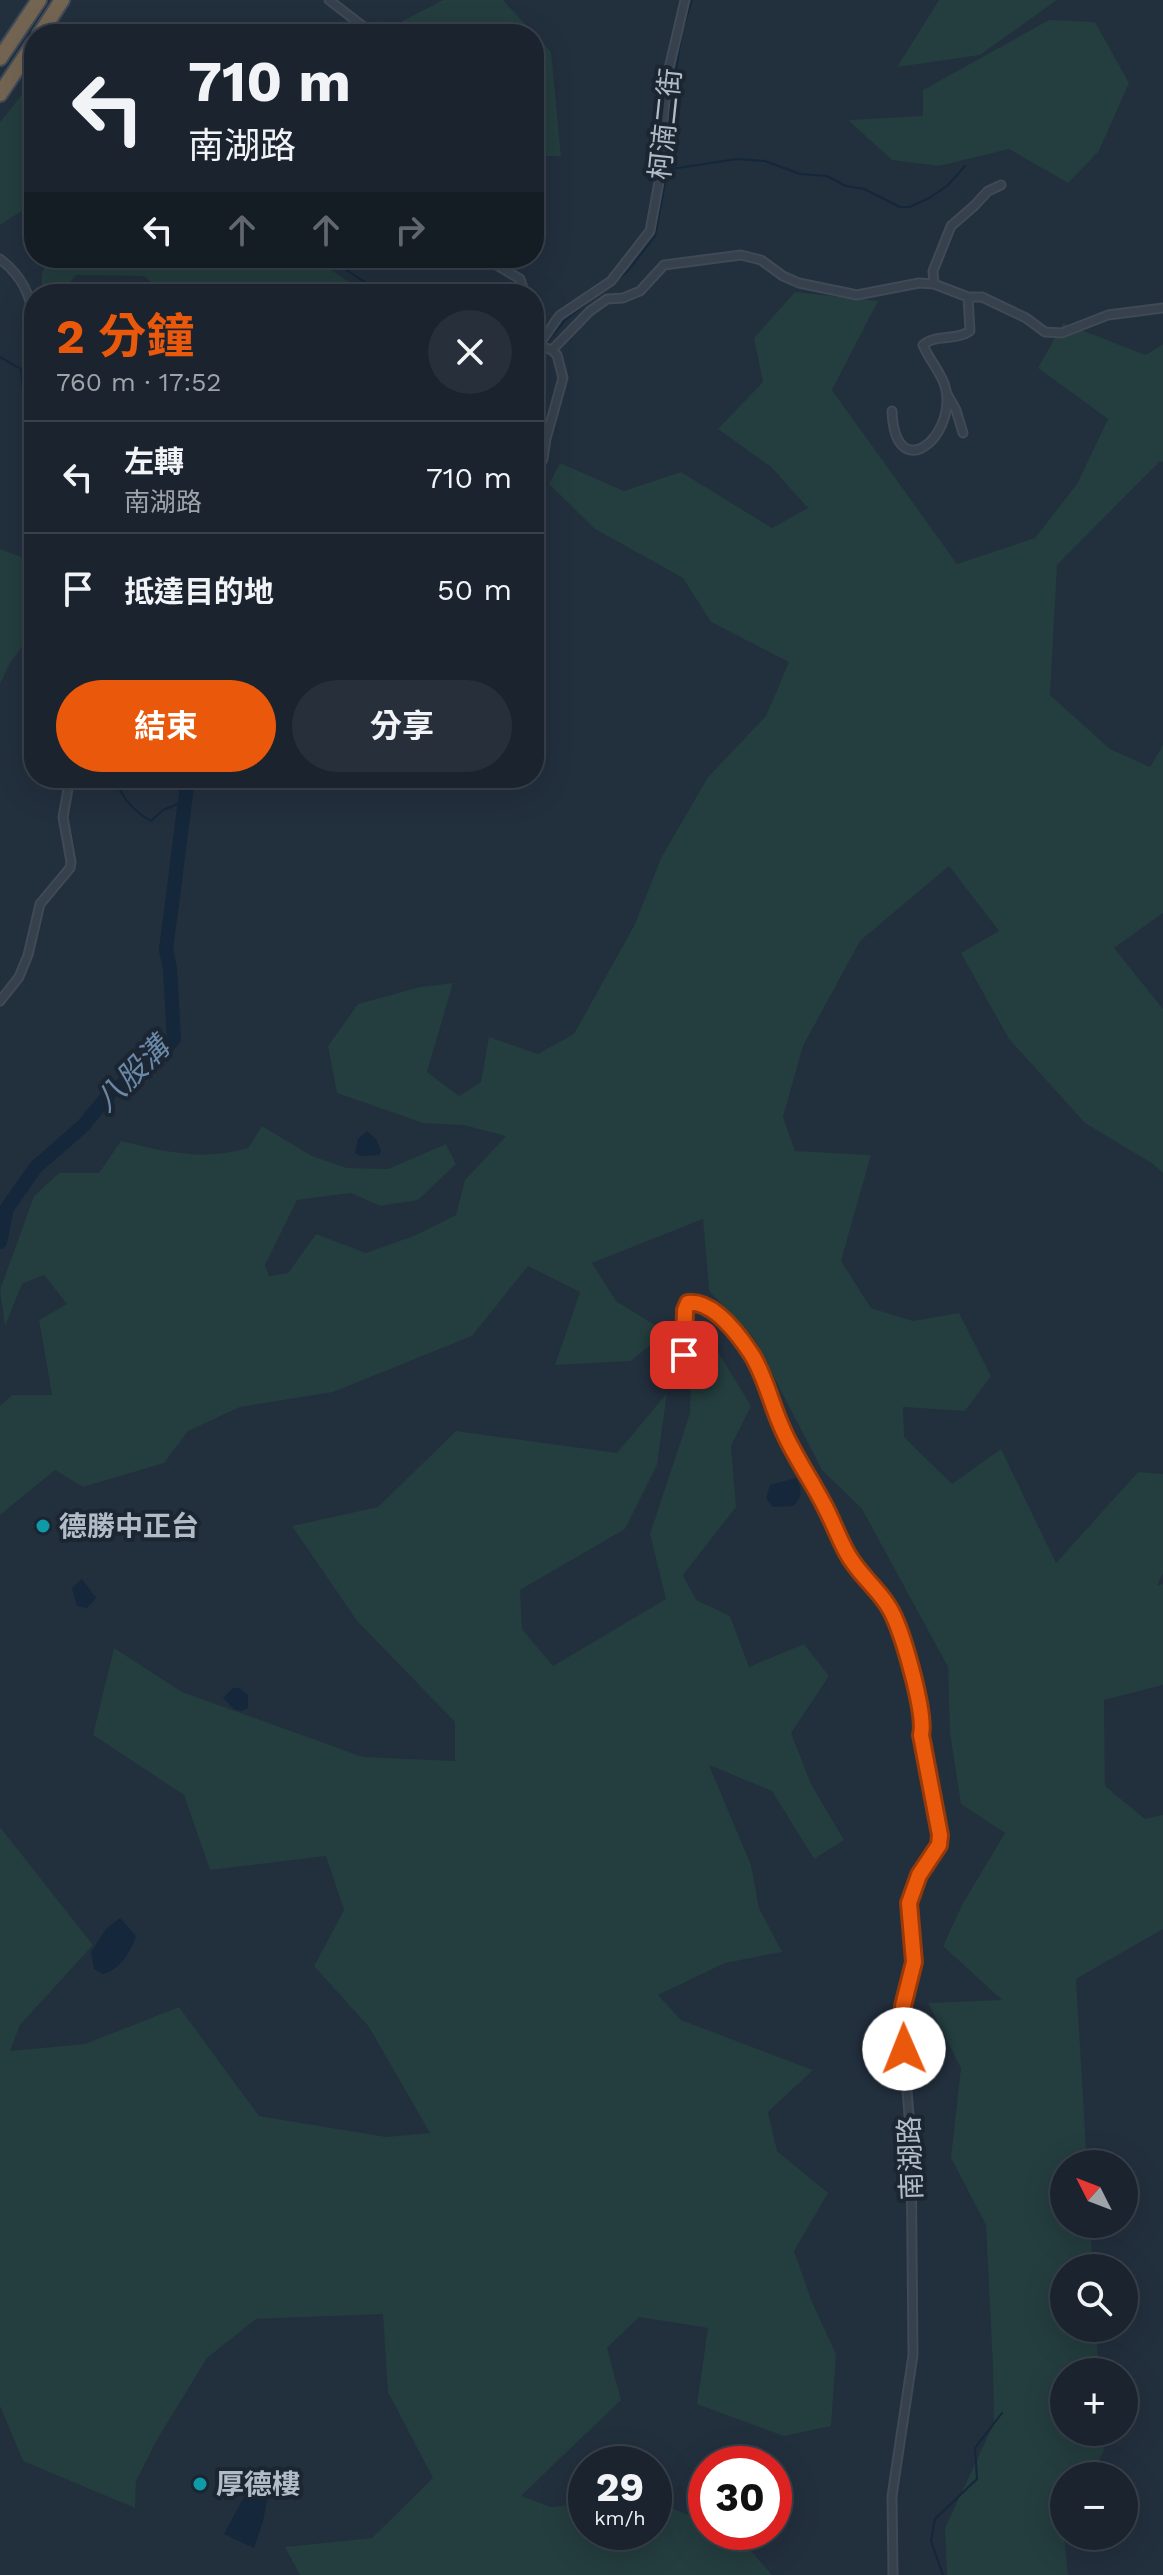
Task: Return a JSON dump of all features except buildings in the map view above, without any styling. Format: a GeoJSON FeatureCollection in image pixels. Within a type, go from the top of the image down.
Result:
{"type":"FeatureCollection","features":[{"type":"Feature","properties":{"kind":"highway"},"geometry":{"type":"LineString","coordinates":[[0,58],[39,0]]}},
{"type":"Feature","properties":{"kind":"highway"},"geometry":{"type":"LineString","coordinates":[[46,24],[62,0]]}},
{"type":"Feature","properties":{"kind":"highway"},"geometry":{"type":"LineString","coordinates":[[0,94],[24,58]]}},
{"type":"Feature","properties":{"kind":"street"},"geometry":{"type":"LineString","coordinates":[[329,0],[360,24]]}},
{"type":"Feature","properties":{"kind":"street","name":"柯湳二街"},"geometry":{"type":"LineString","coordinates":[[544,335],[559,316],[611,281],[650,231],[659,182],[666,163],[663,126],[667,77],[685,0]]}},
{"type":"Feature","properties":{"kind":"street"},"geometry":{"type":"LineString","coordinates":[[934,284],[933,271],[951,226],[988,191],[1001,185]]}},
{"type":"Feature","properties":{"kind":"street"},"geometry":{"type":"LineString","coordinates":[[552,350],[590,311],[607,299],[623,298],[640,291],[664,265],[750,255],[799,283],[857,295],[919,283],[934,284],[968,297],[982,297],[1026,318],[1045,332],[1062,333],[1108,315],[1163,308]]}},
{"type":"Feature","properties":{"kind":"street"},"geometry":{"type":"LineString","coordinates":[[0,259],[24,285]]}},
{"type":"Feature","properties":{"kind":"street"},"geometry":{"type":"LineString","coordinates":[[502,268],[520,279],[522,284]]}},
{"type":"Feature","properties":{"kind":"street"},"geometry":{"type":"LineString","coordinates":[[963,433],[956,410],[923,345],[929,340],[963,336],[970,331],[968,297]]}},
{"type":"Feature","properties":{"kind":"street"},"geometry":{"type":"LineString","coordinates":[[544,348],[552,350],[561,366],[563,378],[544,452]]}},
{"type":"Feature","properties":{"kind":"street"},"geometry":{"type":"LineString","coordinates":[[892,411],[896,440],[917,451],[923,449],[938,432],[944,417],[946,392]]}},
{"type":"Feature","properties":{"kind":"street"},"geometry":{"type":"LineString","coordinates":[[0,1001],[19,977],[28,955],[40,904],[70,868],[63,817],[68,788]]}},
{"type":"Feature","properties":{"kind":"street","name":"南湖路"},"geometry":{"type":"LineString","coordinates":[[684,1355],[685,1310],[688,1303],[709,1308],[751,1354],[764,1379],[782,1429],[835,1524],[847,1553],[894,1616],[909,1663],[922,1723],[921,1735],[940,1835],[939,1845],[919,1875],[909,1903],[914,1962],[903,2006],[902,2026],[911,2141],[913,2355],[892,2496],[893,2575]]}},
{"type":"Feature","properties":{"kind":"green space"},"geometry":{"type":"Polygon","coordinates":[[[443,0],[503,0],[525,24],[397,24],[443,0]]]}},
{"type":"Feature","properties":{"kind":"green space"},"geometry":{"type":"Polygon","coordinates":[[[939,0],[1057,0],[980,55],[897,67],[939,0]]]}},
{"type":"Feature","properties":{"kind":"green space"},"geometry":{"type":"Polygon","coordinates":[[[1049,20],[1095,22],[1129,83],[1099,151],[1068,183],[1009,149],[939,166],[892,160],[848,120],[923,116],[923,90],[1049,20]]]}},
{"type":"Feature","properties":{"kind":"green space"},"geometry":{"type":"Polygon","coordinates":[[[544,44],[551,52],[561,156],[544,156],[544,44]]]}},
{"type":"Feature","properties":{"kind":"green space"},"geometry":{"type":"Polygon","coordinates":[[[24,92],[24,209],[0,225],[0,122],[24,92]]]}},
{"type":"Feature","properties":{"kind":"green space"},"geometry":{"type":"Polygon","coordinates":[[[44,268],[328,268],[352,284],[153,284],[144,276],[76,275],[68,284],[42,284],[44,268]]]}},
{"type":"Feature","properties":{"kind":"green space"},"geometry":{"type":"Polygon","coordinates":[[[795,292],[878,301],[832,390],[957,564],[1035,538],[1077,484],[1108,419],[1038,368],[1063,323],[1146,355],[1163,344],[1163,462],[1160,461],[1057,565],[1050,695],[1110,749],[1150,767],[1163,745],[1163,913],[1114,948],[1163,1009],[1163,1173],[1085,1123],[1009,1039],[961,953],[999,931],[949,866],[860,941],[803,1046],[783,1117],[795,1151],[871,1155],[841,1261],[871,1308],[913,1321],[959,1313],[991,1376],[965,1411],[903,1407],[904,1437],[952,1484],[1001,1449],[1056,1563],[1138,1472],[1163,1474],[1163,1573],[1157,1586],[1163,1584],[1163,1685],[1104,1700],[1105,1786],[1145,1819],[1163,1815],[1163,1929],[1076,1979],[1086,2150],[1050,2150],[1050,2238],[1091,2238],[1092,2254],[1050,2254],[1050,2342],[1097,2342],[1098,2358],[1050,2358],[1050,2446],[1104,2446],[1104,2450],[1098,2462],[1050,2462],[1050,2550],[1065,2550],[1068,2575],[947,2575],[945,2528],[994,2423],[993,2368],[986,2225],[951,2158],[961,2068],[928,2003],[1002,2000],[943,1946],[963,1903],[1005,1833],[961,1804],[950,1733],[948,1667],[862,1509],[822,1470],[753,1337],[709,1291],[703,1219],[592,1263],[616,1301],[666,1332],[631,1361],[555,1365],[580,1292],[528,1266],[472,1336],[333,1392],[240,1407],[188,1431],[164,1463],[83,1487],[55,1470],[0,1515],[0,1406],[12,1395],[52,1395],[39,1320],[67,1304],[44,1275],[22,1284],[5,1326],[0,1290],[34,1196],[59,1173],[99,1173],[121,1141],[184,1154],[231,1152],[248,1148],[262,1126],[312,1156],[347,1168],[388,1169],[446,1144],[456,1164],[418,1200],[380,1206],[351,1193],[297,1200],[265,1265],[269,1276],[288,1273],[316,1234],[366,1253],[416,1235],[456,1215],[465,1180],[506,1136],[463,1125],[423,1123],[337,1093],[328,1046],[358,1004],[420,987],[453,983],[427,1072],[459,1096],[481,1082],[489,1037],[538,1054],[574,1034],[635,924],[661,858],[708,777],[766,716],[789,662],[711,622],[683,578],[595,529],[549,484],[560,463],[624,491],[681,472],[772,528],[808,508],[771,467],[718,429],[763,382],[754,338],[795,292]]]}},
{"type":"Feature","properties":{"kind":"green space"},"geometry":{"type":"Polygon","coordinates":[[[0,549],[24,558],[24,644],[0,684],[0,549]]]}},
{"type":"Feature","properties":{"kind":"green space"},"geometry":{"type":"Polygon","coordinates":[[[701,1324],[751,1406],[731,1446],[736,1507],[683,1575],[696,1600],[730,1616],[749,1667],[804,1644],[829,1676],[791,1733],[811,1784],[844,1840],[814,1859],[772,1791],[709,1765],[751,1865],[759,1908],[782,1952],[725,1963],[658,1995],[681,2020],[813,2070],[768,2112],[777,2151],[828,2193],[794,2251],[812,2302],[836,2354],[831,2426],[784,2436],[697,2404],[708,2328],[639,2317],[607,2348],[621,2400],[573,2446],[568,2446],[568,2451],[521,2496],[551,2507],[568,2505],[568,2550],[672,2550],[672,2508],[688,2515],[688,2550],[751,2550],[772,2575],[300,2575],[285,2547],[372,2538],[433,2478],[388,2392],[383,2314],[256,2319],[207,2358],[158,2438],[136,2481],[135,2508],[23,2461],[0,2406],[0,1827],[93,1945],[20,2025],[10,2051],[85,2044],[179,2007],[259,2116],[386,2137],[430,2133],[369,2027],[314,1966],[344,1910],[326,1856],[210,1870],[184,1795],[93,1735],[114,1648],[182,1692],[363,1757],[455,1761],[455,1722],[357,1621],[292,1526],[378,1507],[456,1431],[617,1453],[667,1393],[657,1465],[625,1529],[520,1590],[522,1629],[553,1666],[666,1599],[650,1534],[690,1413],[691,1369],[701,1324]]]}},
{"type":"Feature","properties":{"kind":"water"},"geometry":{"type":"Polygon","coordinates":[[[367,1131],[376,1139],[381,1151],[379,1155],[360,1156],[355,1153],[358,1139],[367,1131]]]}},
{"type":"Feature","properties":{"kind":"water"},"geometry":{"type":"Polygon","coordinates":[[[796,1478],[799,1499],[793,1506],[773,1507],[766,1498],[770,1485],[796,1478]]]}},
{"type":"Feature","properties":{"kind":"water"},"geometry":{"type":"Polygon","coordinates":[[[82,1579],[96,1598],[87,1608],[77,1606],[72,1588],[82,1579]]]}},
{"type":"Feature","properties":{"kind":"water"},"geometry":{"type":"Polygon","coordinates":[[[233,1688],[239,1688],[248,1695],[248,1708],[241,1711],[234,1709],[223,1698],[233,1688]]]}},
{"type":"Feature","properties":{"kind":"water"},"geometry":{"type":"Polygon","coordinates":[[[120,1918],[136,1936],[124,1960],[103,1974],[94,1969],[91,1952],[106,1929],[120,1918]]]}},
{"type":"Feature","properties":{"kind":"water"},"geometry":{"type":"Polygon","coordinates":[[[261,2474],[271,2477],[263,2521],[254,2548],[224,2534],[246,2493],[261,2474]]]}},
{"type":"Feature","properties":{"kind":"waterway"},"geometry":{"type":"LineString","coordinates":[[668,144],[667,129],[682,31],[692,0]]}},
{"type":"Feature","properties":{"kind":"waterway"},"geometry":{"type":"LineString","coordinates":[[671,169],[737,159],[765,161],[800,174],[827,176],[846,186],[864,189],[900,207],[910,207],[948,185],[965,166]]}},
{"type":"Feature","properties":{"kind":"waterway"},"geometry":{"type":"LineString","coordinates":[[614,282],[628,271],[655,236],[669,162]]}},
{"type":"Feature","properties":{"kind":"waterway"},"geometry":{"type":"LineString","coordinates":[[343,268],[368,284]]}},
{"type":"Feature","properties":{"kind":"waterway"},"geometry":{"type":"LineString","coordinates":[[544,346],[565,320],[606,288]]}},
{"type":"Feature","properties":{"kind":"waterway"},"geometry":{"type":"LineString","coordinates":[[0,357],[21,369],[24,392]]}},
{"type":"Feature","properties":{"kind":"waterway"},"geometry":{"type":"LineString","coordinates":[[119,788],[128,803],[151,821],[163,810],[185,801]]}},
{"type":"Feature","properties":{"kind":"waterway","name":"八股溝"},"geometry":{"type":"LineString","coordinates":[[0,1242],[7,1208],[36,1167],[83,1126],[111,1092],[153,1063],[174,1039],[166,950],[187,788]]}},
{"type":"Feature","properties":{"kind":"waterway"},"geometry":{"type":"LineString","coordinates":[[943,2575],[931,2541],[935,2519],[977,2479],[975,2448],[1002,2413]]}},
{"type":"Feature","properties":{"kind":"place","name":"德勝中正台"},"geometry":{"type":"Point","coordinates":[43,1526]}},
{"type":"Feature","properties":{"kind":"place","name":"厚德樓"},"geometry":{"type":"Point","coordinates":[200,2484]}},
{"type":"Feature","properties":{"kind":"route"},"geometry":{"type":"LineString","coordinates":[[684,1355],[685,1310],[688,1303],[699,1303],[709,1308],[738,1336],[764,1379],[782,1429],[835,1524],[847,1553],[894,1616],[909,1663],[940,1835],[939,1845],[919,1875],[909,1903],[915,1945],[903,2006],[904,2049]]}}]}
